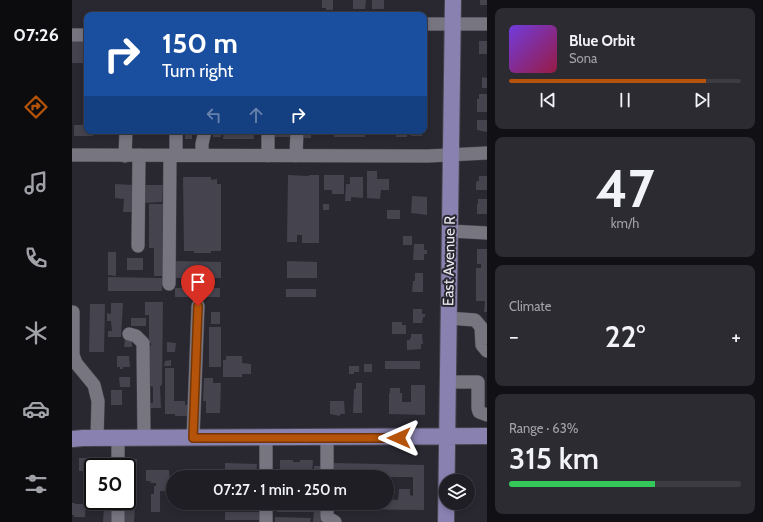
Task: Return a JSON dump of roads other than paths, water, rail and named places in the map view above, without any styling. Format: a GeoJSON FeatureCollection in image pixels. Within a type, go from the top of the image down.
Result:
{"type":"FeatureCollection","features":[{"type":"Feature","properties":{"kind":"main road","name":"East Avenue R"},"geometry":{"type":"LineString","coordinates":[[446,522],[453,0]]}},
{"type":"Feature","properties":{"kind":"main road"},"geometry":{"type":"LineString","coordinates":[[72,439],[487,436]]}},
{"type":"Feature","properties":{"kind":"street"},"geometry":{"type":"LineString","coordinates":[[427,24],[487,24]]}},
{"type":"Feature","properties":{"kind":"street"},"geometry":{"type":"LineString","coordinates":[[72,35],[84,35]]}},
{"type":"Feature","properties":{"kind":"street"},"geometry":{"type":"LineString","coordinates":[[125,156],[126,134]]}},
{"type":"Feature","properties":{"kind":"street"},"geometry":{"type":"LineString","coordinates":[[169,284],[173,156],[176,134]]}},
{"type":"Feature","properties":{"kind":"street"},"geometry":{"type":"LineString","coordinates":[[202,155],[202,144],[204,134]]}},
{"type":"Feature","properties":{"kind":"street"},"geometry":{"type":"LineString","coordinates":[[268,134],[268,156]]}},
{"type":"Feature","properties":{"kind":"street"},"geometry":{"type":"LineString","coordinates":[[296,156],[297,134]]}},
{"type":"Feature","properties":{"kind":"street"},"geometry":{"type":"LineString","coordinates":[[72,155],[428,156],[487,153]]}},
{"type":"Feature","properties":{"kind":"street"},"geometry":{"type":"LineString","coordinates":[[138,246],[139,155]]}},
{"type":"Feature","properties":{"kind":"street"},"geometry":{"type":"LineString","coordinates":[[450,231],[487,233]]}},
{"type":"Feature","properties":{"kind":"street"},"geometry":{"type":"LineString","coordinates":[[193,438],[198,306]]}},
{"type":"Feature","properties":{"kind":"street"},"geometry":{"type":"LineString","coordinates":[[74,312],[73,355],[76,363],[94,385],[98,401],[97,438]]}},
{"type":"Feature","properties":{"kind":"street"},"geometry":{"type":"LineString","coordinates":[[448,318],[475,320],[481,327],[482,345],[487,351]]}},
{"type":"Feature","properties":{"kind":"street"},"geometry":{"type":"LineString","coordinates":[[129,334],[136,336],[143,343],[144,438]]}},
{"type":"Feature","properties":{"kind":"street"},"geometry":{"type":"LineString","coordinates":[[447,382],[478,377],[478,408],[479,412],[487,415]]}},
{"type":"Feature","properties":{"kind":"street"},"geometry":{"type":"LineString","coordinates":[[118,438],[118,458]]}},
{"type":"Feature","properties":{"kind":"street"},"geometry":{"type":"LineString","coordinates":[[266,438],[266,470]]}},
{"type":"Feature","properties":{"kind":"street"},"geometry":{"type":"LineString","coordinates":[[327,438],[327,470]]}},
{"type":"Feature","properties":{"kind":"street"},"geometry":{"type":"LineString","coordinates":[[118,510],[118,522]]}},
{"type":"Feature","properties":{"kind":"street"},"geometry":{"type":"LineString","coordinates":[[266,510],[266,522]]}},
{"type":"Feature","properties":{"kind":"street"},"geometry":{"type":"LineString","coordinates":[[327,510],[327,517],[335,522]]}}]}
